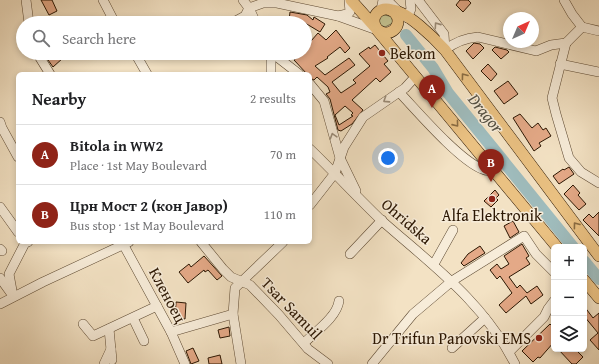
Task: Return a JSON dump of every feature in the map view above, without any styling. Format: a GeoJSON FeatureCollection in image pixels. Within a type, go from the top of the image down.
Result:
{"type":"FeatureCollection","features":[{"type":"Feature","properties":{"kind":"main road"},"geometry":{"type":"LineString","coordinates":[[350,0],[376,28],[555,244]]}},
{"type":"Feature","properties":{"kind":"main road"},"geometry":{"type":"LineString","coordinates":[[356,0],[368,6],[388,5],[427,31],[445,50],[599,256]]}},
{"type":"Feature","properties":{"kind":"main road"},"geometry":{"type":"LineString","coordinates":[[376,28],[375,15],[388,5]]}},
{"type":"Feature","properties":{"kind":"main road"},"geometry":{"type":"LineString","coordinates":[[388,5],[398,19],[395,29]]}},
{"type":"Feature","properties":{"kind":"main road"},"geometry":{"type":"LineString","coordinates":[[376,28],[384,33],[402,27],[414,29],[445,50]]}},
{"type":"Feature","properties":{"kind":"main road"},"geometry":{"type":"LineString","coordinates":[[587,287],[599,298]]}},
{"type":"Feature","properties":{"kind":"street"},"geometry":{"type":"LineString","coordinates":[[26,0],[28,16]]}},
{"type":"Feature","properties":{"kind":"street"},"geometry":{"type":"LineString","coordinates":[[103,0],[111,16]]}},
{"type":"Feature","properties":{"kind":"street"},"geometry":{"type":"LineString","coordinates":[[243,0],[253,16]]}},
{"type":"Feature","properties":{"kind":"street"},"geometry":{"type":"LineString","coordinates":[[338,16],[348,14],[350,12],[350,0]]}},
{"type":"Feature","properties":{"kind":"street"},"geometry":{"type":"LineString","coordinates":[[407,18],[412,9],[410,0]]}},
{"type":"Feature","properties":{"kind":"street"},"geometry":{"type":"LineString","coordinates":[[564,0],[572,14],[582,26],[599,32]]}},
{"type":"Feature","properties":{"kind":"street"},"geometry":{"type":"LineString","coordinates":[[421,1],[444,34],[445,50]]}},
{"type":"Feature","properties":{"kind":"street"},"geometry":{"type":"LineString","coordinates":[[245,16],[249,8],[263,3],[276,2],[338,16],[376,28]]}},
{"type":"Feature","properties":{"kind":"street"},"geometry":{"type":"LineString","coordinates":[[599,26],[582,26],[566,43],[552,98],[569,158],[581,172],[599,183]]}},
{"type":"Feature","properties":{"kind":"street"},"geometry":{"type":"LineString","coordinates":[[445,50],[454,43],[478,37],[536,51],[551,45],[566,43]]}},
{"type":"Feature","properties":{"kind":"street"},"geometry":{"type":"LineString","coordinates":[[42,60],[49,72]]}},
{"type":"Feature","properties":{"kind":"street"},"geometry":{"type":"LineString","coordinates":[[139,60],[146,72]]}},
{"type":"Feature","properties":{"kind":"street"},"geometry":{"type":"LineString","coordinates":[[271,60],[271,72]]}},
{"type":"Feature","properties":{"kind":"street"},"geometry":{"type":"LineString","coordinates":[[280,60],[296,72]]}},
{"type":"Feature","properties":{"kind":"street"},"geometry":{"type":"LineString","coordinates":[[560,64],[599,72]]}},
{"type":"Feature","properties":{"kind":"street"},"geometry":{"type":"LineString","coordinates":[[312,202],[335,173],[344,147],[363,117],[399,92],[413,81],[416,76]]}},
{"type":"Feature","properties":{"kind":"street","name":"Ohridska"},"geometry":{"type":"LineString","coordinates":[[312,86],[324,101],[340,158],[359,198],[452,281],[485,318],[509,352],[514,364]]}},
{"type":"Feature","properties":{"kind":"street"},"geometry":{"type":"LineString","coordinates":[[399,92],[433,129],[462,155],[480,169],[494,170]]}},
{"type":"Feature","properties":{"kind":"street"},"geometry":{"type":"LineString","coordinates":[[0,122],[16,153]]}},
{"type":"Feature","properties":{"kind":"street"},"geometry":{"type":"LineString","coordinates":[[312,151],[359,198]]}},
{"type":"Feature","properties":{"kind":"street"},"geometry":{"type":"LineString","coordinates":[[0,207],[16,229]]}},
{"type":"Feature","properties":{"kind":"street"},"geometry":{"type":"LineString","coordinates":[[350,254],[382,220]]}},
{"type":"Feature","properties":{"kind":"street"},"geometry":{"type":"LineString","coordinates":[[434,264],[453,230]]}},
{"type":"Feature","properties":{"kind":"street"},"geometry":{"type":"LineString","coordinates":[[372,364],[413,314],[452,281],[524,236],[536,254],[551,269]]}},
{"type":"Feature","properties":{"kind":"street"},"geometry":{"type":"LineString","coordinates":[[14,296],[8,274],[25,244]]}},
{"type":"Feature","properties":{"kind":"street"},"geometry":{"type":"LineString","coordinates":[[0,304],[123,244]]}},
{"type":"Feature","properties":{"kind":"street","name":"Кленоец"},"geometry":{"type":"LineString","coordinates":[[126,244],[171,332],[185,364]]}},
{"type":"Feature","properties":{"kind":"street","name":"Tsar Samuil"},"geometry":{"type":"LineString","coordinates":[[203,244],[223,269],[240,281],[250,285],[280,314],[304,343],[328,364]]}},
{"type":"Feature","properties":{"kind":"street"},"geometry":{"type":"LineString","coordinates":[[241,364],[233,314],[235,288],[240,281],[248,277],[281,244]]}},
{"type":"Feature","properties":{"kind":"street"},"geometry":{"type":"LineString","coordinates":[[0,278],[14,296]]}},
{"type":"Feature","properties":{"kind":"street"},"geometry":{"type":"LineString","coordinates":[[304,343],[333,314],[338,307],[339,300]]}},
{"type":"Feature","properties":{"kind":"street"},"geometry":{"type":"LineString","coordinates":[[509,352],[544,317],[551,305]]}},
{"type":"Feature","properties":{"kind":"street"},"geometry":{"type":"LineString","coordinates":[[83,324],[93,336],[157,306]]}},
{"type":"Feature","properties":{"kind":"street"},"geometry":{"type":"LineString","coordinates":[[171,332],[233,314]]}},
{"type":"Feature","properties":{"kind":"street"},"geometry":{"type":"LineString","coordinates":[[133,318],[144,341]]}},
{"type":"Feature","properties":{"kind":"street"},"geometry":{"type":"LineString","coordinates":[[452,348],[485,318]]}},
{"type":"Feature","properties":{"kind":"street"},"geometry":{"type":"LineString","coordinates":[[108,362],[111,349],[109,329]]}},
{"type":"Feature","properties":{"kind":"shaded area"},"geometry":{"type":"Polygon","coordinates":[[[381,14],[393,17],[393,23],[385,27],[380,25],[377,20],[381,14]]]}},
{"type":"Feature","properties":{"kind":"building"},"geometry":{"type":"Polygon","coordinates":[[[41,0],[52,0],[57,11],[49,15],[41,0]]]}},
{"type":"Feature","properties":{"kind":"building"},"geometry":{"type":"Polygon","coordinates":[[[460,0],[468,0],[471,3],[463,12],[456,5],[460,0]]]}},
{"type":"Feature","properties":{"kind":"building"},"geometry":{"type":"Polygon","coordinates":[[[290,12],[308,16],[290,16],[290,12]]]}},
{"type":"Feature","properties":{"kind":"building"},"geometry":{"type":"Polygon","coordinates":[[[314,17],[325,24],[320,32],[312,27],[312,19],[313,20],[314,17]]]}},
{"type":"Feature","properties":{"kind":"building"},"geometry":{"type":"Polygon","coordinates":[[[336,30],[350,48],[345,53],[340,47],[327,57],[328,58],[315,66],[325,75],[349,58],[355,65],[332,82],[341,93],[356,83],[353,80],[370,66],[359,54],[369,47],[370,49],[375,45],[388,61],[384,64],[391,72],[380,82],[376,78],[352,100],[363,110],[352,124],[341,131],[338,130],[330,99],[326,94],[330,92],[328,87],[317,77],[314,80],[312,79],[312,72],[305,72],[294,60],[312,60],[312,40],[318,33],[326,40],[336,30]],[[345,106],[335,115],[339,125],[353,116],[351,115],[353,113],[345,106]]]}},
{"type":"Feature","properties":{"kind":"building"},"geometry":{"type":"Polygon","coordinates":[[[474,43],[480,44],[484,48],[473,59],[466,51],[474,43]]]}},
{"type":"Feature","properties":{"kind":"building"},"geometry":{"type":"Polygon","coordinates":[[[495,47],[507,50],[509,52],[501,59],[492,50],[495,47]]]}},
{"type":"Feature","properties":{"kind":"building"},"geometry":{"type":"Polygon","coordinates":[[[48,60],[61,60],[53,67],[48,60]]]}},
{"type":"Feature","properties":{"kind":"building"},"geometry":{"type":"Polygon","coordinates":[[[488,64],[497,74],[491,81],[481,71],[488,64]]]}},
{"type":"Feature","properties":{"kind":"building"},"geometry":{"type":"Polygon","coordinates":[[[508,81],[518,94],[504,104],[494,91],[508,81]]]}},
{"type":"Feature","properties":{"kind":"building"},"geometry":{"type":"Polygon","coordinates":[[[520,114],[532,128],[538,123],[543,130],[546,128],[551,136],[539,143],[541,146],[534,151],[513,118],[520,114]]]}},
{"type":"Feature","properties":{"kind":"building"},"geometry":{"type":"Polygon","coordinates":[[[569,167],[574,174],[559,184],[553,176],[569,167]]]}},
{"type":"Feature","properties":{"kind":"building"},"geometry":{"type":"Polygon","coordinates":[[[573,185],[580,193],[578,195],[586,204],[579,210],[564,194],[573,185]]]}},
{"type":"Feature","properties":{"kind":"building","name":"Alfa Elektronik"},"geometry":{"type":"Polygon","coordinates":[[[495,190],[499,195],[496,198],[498,200],[491,207],[484,201],[495,190]]]}},
{"type":"Feature","properties":{"kind":"building"},"geometry":{"type":"Polygon","coordinates":[[[599,212],[599,236],[583,220],[589,214],[593,218],[599,212]]]}},
{"type":"Feature","properties":{"kind":"building"},"geometry":{"type":"Polygon","coordinates":[[[513,221],[519,232],[510,238],[504,226],[513,221]]]}},
{"type":"Feature","properties":{"kind":"building"},"geometry":{"type":"Polygon","coordinates":[[[522,244],[529,256],[526,258],[530,264],[509,277],[517,288],[520,285],[527,293],[537,286],[543,295],[531,304],[526,296],[506,313],[499,305],[512,293],[500,276],[497,279],[490,270],[497,264],[501,269],[509,264],[504,256],[522,244]]]}},
{"type":"Feature","properties":{"kind":"building"},"geometry":{"type":"Polygon","coordinates":[[[480,246],[485,253],[464,266],[461,263],[468,254],[480,246]]]}},
{"type":"Feature","properties":{"kind":"building"},"geometry":{"type":"Polygon","coordinates":[[[204,256],[222,276],[217,280],[208,270],[205,272],[204,270],[188,283],[179,272],[189,264],[191,267],[204,256]]]}},
{"type":"Feature","properties":{"kind":"building"},"geometry":{"type":"Polygon","coordinates":[[[176,302],[186,303],[185,319],[175,318],[176,302]]]}},
{"type":"Feature","properties":{"kind":"building"},"geometry":{"type":"Polygon","coordinates":[[[587,310],[593,318],[599,313],[599,350],[590,340],[598,333],[587,320],[587,310]]]}},
{"type":"Feature","properties":{"kind":"building"},"geometry":{"type":"Polygon","coordinates":[[[550,324],[551,325],[551,345],[540,358],[538,357],[533,362],[522,351],[550,324]]]}},
{"type":"Feature","properties":{"kind":"building"},"geometry":{"type":"Polygon","coordinates":[[[229,327],[230,336],[220,338],[218,330],[229,327]]]}},
{"type":"Feature","properties":{"kind":"building"},"geometry":{"type":"Polygon","coordinates":[[[193,348],[199,361],[191,364],[186,351],[193,348]]]}},
{"type":"Feature","properties":{"kind":"building"},"geometry":{"type":"Polygon","coordinates":[[[561,352],[578,352],[583,357],[576,364],[572,364],[561,352]]]}},
{"type":"Feature","properties":{"kind":"building"},"geometry":{"type":"Polygon","coordinates":[[[220,355],[222,364],[209,364],[208,358],[220,355]]]}},
{"type":"Feature","properties":{"kind":"waterway","name":"Dragor"},"geometry":{"type":"LineString","coordinates":[[406,35],[433,68],[448,93],[571,244]]}},
{"type":"Feature","properties":{"kind":"waterway","name":"Dragor"},"geometry":{"type":"LineString","coordinates":[[587,265],[599,279]]}},
{"type":"Feature","properties":{"kind":"place","name":"Bekom"},"geometry":{"type":"Point","coordinates":[382,53]}},
{"type":"Feature","properties":{"kind":"place","name":"Bitola in WW2"},"geometry":{"type":"Point","coordinates":[432,108]}},
{"type":"Feature","properties":{"kind":"place","name":"Црн Мост 2 (кон Јавор)"},"geometry":{"type":"Point","coordinates":[491,182]}},
{"type":"Feature","properties":{"kind":"place","name":"Alfa Elektronik"},"geometry":{"type":"Point","coordinates":[492,199]}},
{"type":"Feature","properties":{"kind":"place","name":"Dr Trifun Panovski EMS"},"geometry":{"type":"Point","coordinates":[539,338]}}]}
